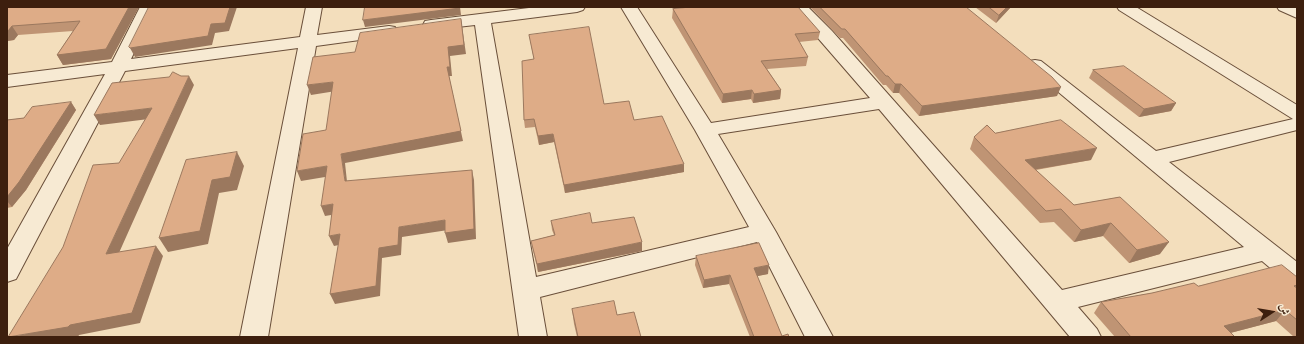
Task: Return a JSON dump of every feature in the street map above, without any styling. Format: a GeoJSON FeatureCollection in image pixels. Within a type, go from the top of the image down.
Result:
{"type":"FeatureCollection","features":[{"type":"Feature","properties":{"kind":"street"},"geometry":{"type":"LineString","coordinates":[[7,272],[118,67],[148,7]]}},
{"type":"Feature","properties":{"kind":"street"},"geometry":{"type":"LineString","coordinates":[[254,337],[314,7]]}},
{"type":"Feature","properties":{"kind":"street"},"geometry":{"type":"LineString","coordinates":[[7,81],[577,7]]}},
{"type":"Feature","properties":{"kind":"street"},"geometry":{"type":"LineString","coordinates":[[629,7],[705,130],[764,232],[819,337]]}},
{"type":"Feature","properties":{"kind":"street"},"geometry":{"type":"LineString","coordinates":[[799,7],[826,35],[1087,337]]}},
{"type":"Feature","properties":{"kind":"street"},"geometry":{"type":"LineString","coordinates":[[1124,7],[1297,114]]}},
{"type":"Feature","properties":{"kind":"street"},"geometry":{"type":"LineString","coordinates":[[1285,7],[1297,14]]}},
{"type":"Feature","properties":{"kind":"street"},"geometry":{"type":"LineString","coordinates":[[482,19],[532,337]]}},
{"type":"Feature","properties":{"kind":"street"},"geometry":{"type":"LineString","coordinates":[[1018,51],[1297,276]]}},
{"type":"Feature","properties":{"kind":"street"},"geometry":{"type":"LineString","coordinates":[[705,130],[883,102]]}},
{"type":"Feature","properties":{"kind":"street"},"geometry":{"type":"LineString","coordinates":[[1152,159],[1297,124]]}},
{"type":"Feature","properties":{"kind":"street"},"geometry":{"type":"LineString","coordinates":[[525,290],[764,232]]}},
{"type":"Feature","properties":{"kind":"street"},"geometry":{"type":"LineString","coordinates":[[1056,302],[1266,251]]}},
{"type":"Feature","properties":{"kind":"building"},"geometry":{"type":"Polygon","coordinates":[[[7,7],[129,7],[106,49],[57,55],[80,21],[12,26],[7,31],[7,7]]]}},
{"type":"Feature","properties":{"kind":"building"},"geometry":{"type":"Polygon","coordinates":[[[149,7],[230,7],[225,23],[211,24],[208,36],[130,48],[129,47],[149,7]]]}},
{"type":"Feature","properties":{"kind":"building"},"geometry":{"type":"Polygon","coordinates":[[[365,7],[460,7],[460,8],[363,20],[365,7]]]}},
{"type":"Feature","properties":{"kind":"building"},"geometry":{"type":"Polygon","coordinates":[[[691,7],[798,7],[820,32],[795,34],[808,57],[761,61],[781,90],[754,94],[752,90],[723,94],[673,9],[691,7]]]}},
{"type":"Feature","properties":{"kind":"building"},"geometry":{"type":"Polygon","coordinates":[[[820,7],[966,7],[1052,77],[1061,87],[922,106],[901,84],[895,84],[888,76],[886,76],[845,29],[842,29],[820,7]]]}},
{"type":"Feature","properties":{"kind":"building"},"geometry":{"type":"Polygon","coordinates":[[[989,7],[1007,7],[999,15],[989,7]]]}},
{"type":"Feature","properties":{"kind":"building"},"geometry":{"type":"Polygon","coordinates":[[[461,19],[464,45],[448,47],[450,67],[447,67],[461,131],[341,154],[345,181],[472,170],[474,229],[445,233],[445,220],[399,227],[398,245],[379,248],[376,286],[330,294],[340,234],[329,236],[333,204],[321,206],[327,166],[297,171],[303,134],[326,130],[333,82],[307,85],[313,57],[355,52],[360,33],[461,19]]]}},
{"type":"Feature","properties":{"kind":"building"},"geometry":{"type":"Polygon","coordinates":[[[589,27],[604,104],[629,101],[634,120],[662,116],[684,164],[564,185],[553,134],[538,136],[534,119],[524,120],[522,61],[534,59],[529,35],[589,27]]]}},
{"type":"Feature","properties":{"kind":"building"},"geometry":{"type":"Polygon","coordinates":[[[1124,66],[1176,103],[1144,109],[1093,70],[1124,66]]]}},
{"type":"Feature","properties":{"kind":"building"},"geometry":{"type":"Polygon","coordinates":[[[173,72],[181,76],[189,76],[106,254],[156,246],[132,313],[70,325],[68,327],[8,337],[63,247],[93,165],[119,163],[152,108],[94,115],[112,83],[169,77],[173,72]]]}},
{"type":"Feature","properties":{"kind":"building"},"geometry":{"type":"Polygon","coordinates":[[[71,102],[19,182],[7,197],[7,120],[24,118],[32,107],[71,102]]]}},
{"type":"Feature","properties":{"kind":"building"},"geometry":{"type":"Polygon","coordinates":[[[1061,120],[1097,148],[1025,160],[1074,205],[1120,197],[1169,242],[1137,250],[1111,223],[1081,230],[1061,209],[1046,211],[974,137],[987,125],[995,133],[1061,120]]]}},
{"type":"Feature","properties":{"kind":"building"},"geometry":{"type":"Polygon","coordinates":[[[237,152],[230,177],[212,180],[200,231],[159,238],[186,160],[237,152]]]}},
{"type":"Feature","properties":{"kind":"building"},"geometry":{"type":"Polygon","coordinates":[[[590,213],[592,223],[634,217],[642,242],[537,264],[531,241],[555,235],[551,221],[590,213]]]}},
{"type":"Feature","properties":{"kind":"building"},"geometry":{"type":"Polygon","coordinates":[[[759,243],[769,265],[754,268],[782,336],[788,334],[789,337],[754,337],[730,275],[704,280],[696,256],[759,243]]]}},
{"type":"Feature","properties":{"kind":"building"},"geometry":{"type":"Polygon","coordinates":[[[1282,265],[1297,277],[1297,285],[1294,286],[1297,288],[1297,320],[1285,310],[1224,326],[1235,337],[1131,337],[1101,302],[1152,293],[1194,283],[1198,286],[1282,265]]]}},
{"type":"Feature","properties":{"kind":"building"},"geometry":{"type":"Polygon","coordinates":[[[614,301],[617,315],[634,312],[641,337],[578,337],[572,309],[614,301]]]}}]}
